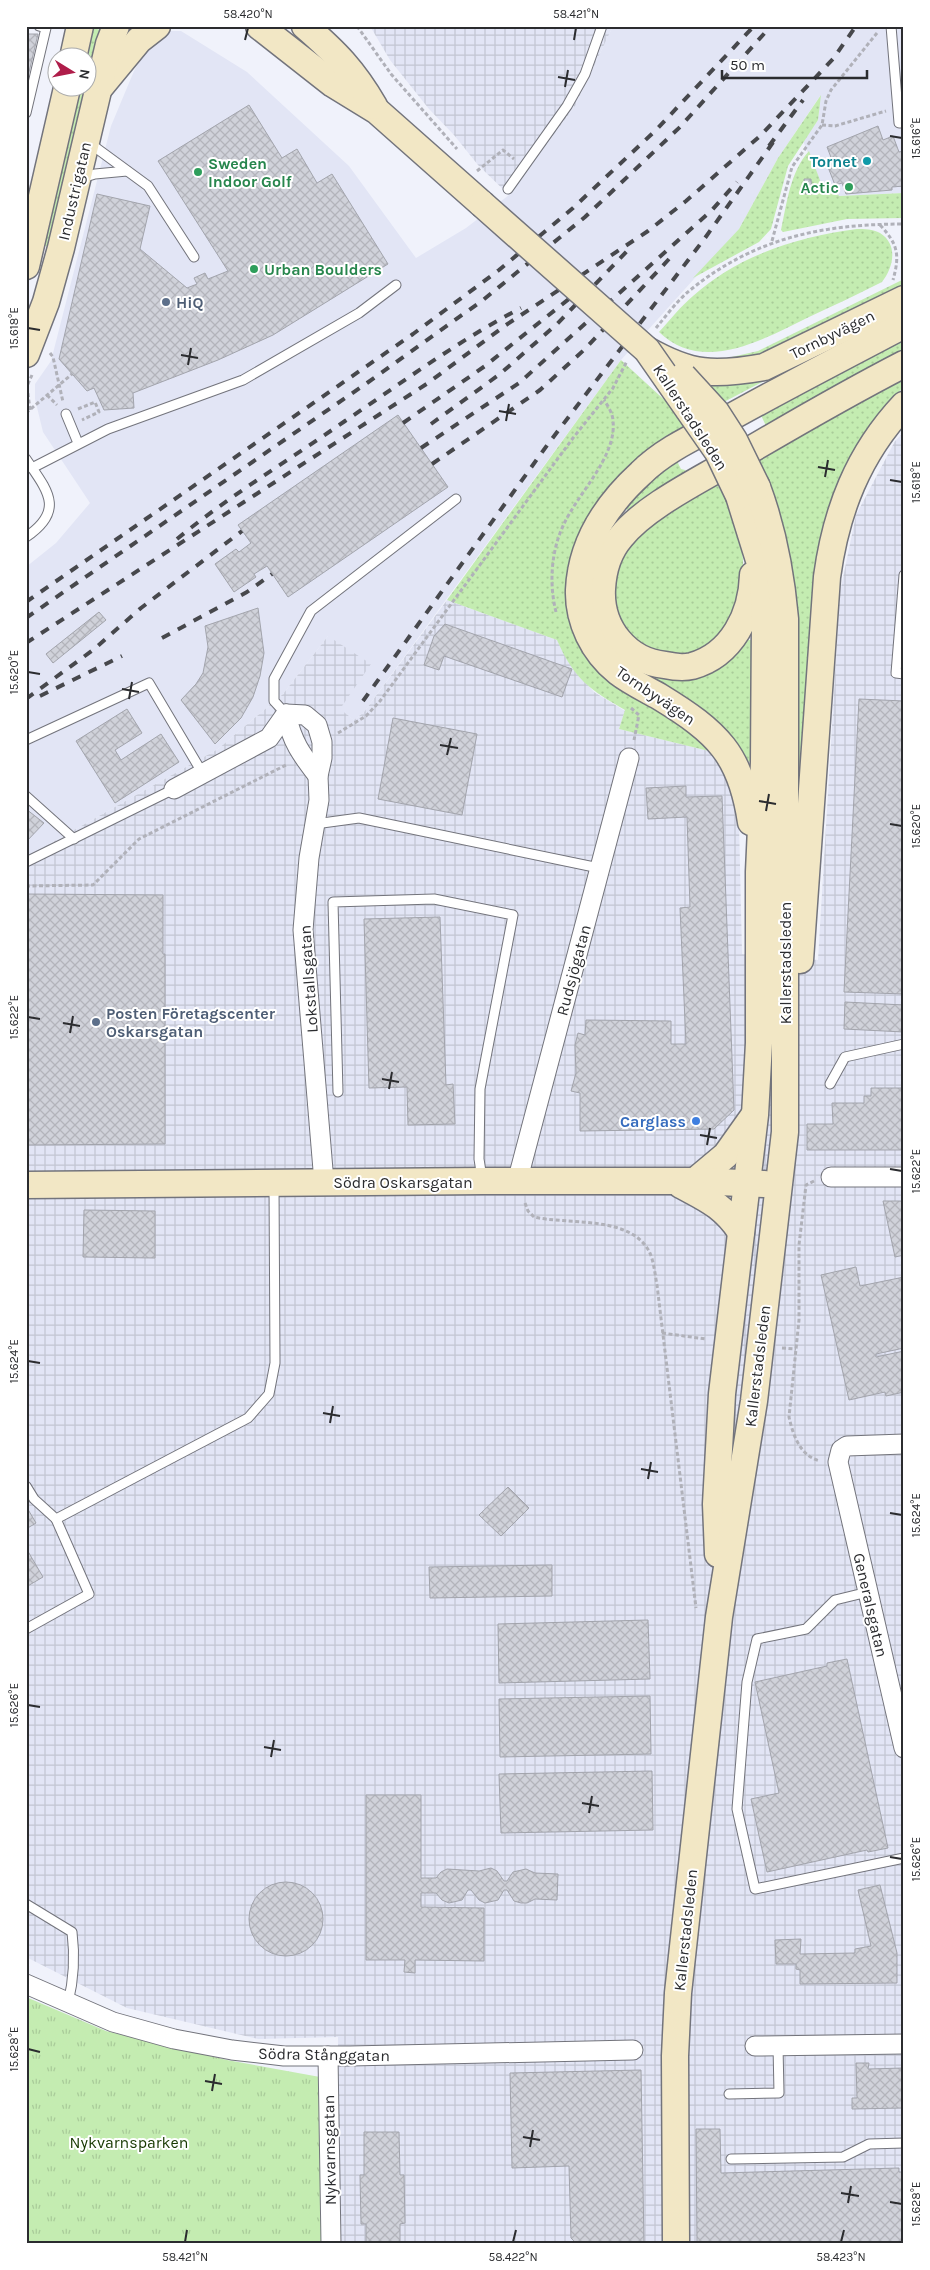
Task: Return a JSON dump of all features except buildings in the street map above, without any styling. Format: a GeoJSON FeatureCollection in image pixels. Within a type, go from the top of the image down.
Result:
{"type":"FeatureCollection","features":[{"type":"Feature","properties":{"kind":"main road"},"geometry":{"type":"LineString","coordinates":[[75,48],[80,26]]}},
{"type":"Feature","properties":{"kind":"main road","name":"Industrigatan"},"geometry":{"type":"LineString","coordinates":[[26,354],[46,302],[109,44],[116,26]]}},
{"type":"Feature","properties":{"kind":"main road"},"geometry":{"type":"LineString","coordinates":[[99,88],[139,40],[156,26]]}},
{"type":"Feature","properties":{"kind":"main road"},"geometry":{"type":"LineString","coordinates":[[239,26],[266,31]]}},
{"type":"Feature","properties":{"kind":"main road","name":"Kallerstadsleden"},"geometry":{"type":"LineString","coordinates":[[305,26],[338,54],[360,82],[377,111]]}},
{"type":"Feature","properties":{"kind":"main road","name":"Kallerstadsleden"},"geometry":{"type":"LineString","coordinates":[[266,31],[333,84],[377,111],[642,347],[671,364],[716,412],[734,440],[748,491],[750,529],[763,573],[765,619],[764,762],[759,872],[759,1044],[755,1114],[722,1394],[708,1615],[678,1993],[675,2056],[676,2244]]}},
{"type":"Feature","properties":{"kind":"main road","name":"Industrigatan"},"geometry":{"type":"LineString","coordinates":[[26,266],[65,98]]}},
{"type":"Feature","properties":{"kind":"main road","name":"Tornbyvägen"},"geometry":{"type":"LineString","coordinates":[[671,364],[696,371],[719,372],[764,368],[895,285]]}},
{"type":"Feature","properties":{"kind":"main road","name":"Tornbyvägen"},"geometry":{"type":"LineString","coordinates":[[759,872],[748,799],[741,776],[727,750],[707,729],[682,710],[619,672],[603,658],[590,640],[583,620],[579,597],[580,576],[584,556],[592,535],[604,516],[642,471],[674,448],[904,325]]}},
{"type":"Feature","properties":{"kind":"main road","name":"Kallerstadsleden"},"geometry":{"type":"LineString","coordinates":[[642,347],[769,521],[777,555],[785,619],[785,1132],[754,1402],[708,1615]]}},
{"type":"Feature","properties":{"kind":"main road","name":"Tornbyvägen"},"geometry":{"type":"LineString","coordinates":[[750,529],[753,546],[753,578],[749,603],[742,622],[732,639],[720,651],[691,666],[675,667],[657,664],[624,648],[605,617],[602,598],[603,576],[609,556],[620,538],[634,522],[690,485],[904,364]]}},
{"type":"Feature","properties":{"kind":"main road"},"geometry":{"type":"LineString","coordinates":[[785,1132],[795,1038],[826,587],[832,540],[843,504],[873,442],[904,405]]}},
{"type":"Feature","properties":{"kind":"main road"},"geometry":{"type":"LineString","coordinates":[[741,1232],[725,1210],[684,1181],[726,1155],[755,1114]]}},
{"type":"Feature","properties":{"kind":"main road","name":"Södra Oskarsgatan"},"geometry":{"type":"LineString","coordinates":[[26,1185],[684,1181],[780,1185]]}},
{"type":"Feature","properties":{"kind":"street"},"geometry":{"type":"LineString","coordinates":[[286,714],[305,715],[317,725],[322,742]]}},
{"type":"Feature","properties":{"kind":"street"},"geometry":{"type":"LineString","coordinates":[[286,714],[290,734],[302,755],[318,776]]}},
{"type":"Feature","properties":{"kind":"street"},"geometry":{"type":"LineString","coordinates":[[174,789],[269,738],[286,714]]}},
{"type":"Feature","properties":{"kind":"street","name":"Lokstallsgatan"},"geometry":{"type":"LineString","coordinates":[[322,742],[322,758],[318,776],[318,800],[309,858],[303,930],[324,1182]]}},
{"type":"Feature","properties":{"kind":"street","name":"Rudsjögatan"},"geometry":{"type":"LineString","coordinates":[[521,1182],[629,758]]}},
{"type":"Feature","properties":{"kind":"street"},"geometry":{"type":"LineString","coordinates":[[831,1177],[904,1177]]}},
{"type":"Feature","properties":{"kind":"street"},"geometry":{"type":"LineString","coordinates":[[838,1462],[842,1450],[848,1446],[904,1444]]}},
{"type":"Feature","properties":{"kind":"street","name":"Generalsgatan"},"geometry":{"type":"LineString","coordinates":[[838,1462],[901,1723],[904,1748]]}},
{"type":"Feature","properties":{"kind":"street","name":"Södra Stånggatan"},"geometry":{"type":"LineString","coordinates":[[26,1984],[113,2022],[174,2039],[232,2050],[284,2056],[633,2050]]}},
{"type":"Feature","properties":{"kind":"street"},"geometry":{"type":"LineString","coordinates":[[755,2046],[904,2044]]}},
{"type":"Feature","properties":{"kind":"street","name":"Nykvarnsgatan"},"geometry":{"type":"LineString","coordinates":[[328,2056],[331,2244]]}},
{"type":"Feature","properties":{"kind":"lane"},"geometry":{"type":"LineString","coordinates":[[26,113],[46,28],[39,26]]}},
{"type":"Feature","properties":{"kind":"lane"},"geometry":{"type":"LineString","coordinates":[[508,189],[567,106],[585,74],[602,26]]}},
{"type":"Feature","properties":{"kind":"lane"},"geometry":{"type":"LineString","coordinates":[[891,26],[900,123],[904,123]]}},
{"type":"Feature","properties":{"kind":"lane"},"geometry":{"type":"LineString","coordinates":[[86,140],[148,186],[194,257]]}},
{"type":"Feature","properties":{"kind":"lane"},"geometry":{"type":"LineString","coordinates":[[77,179],[95,174],[127,171]]}},
{"type":"Feature","properties":{"kind":"lane"},"geometry":{"type":"LineString","coordinates":[[32,468],[108,429],[243,380],[359,313],[396,285]]}},
{"type":"Feature","properties":{"kind":"lane"},"geometry":{"type":"LineString","coordinates":[[66,414],[78,443]]}},
{"type":"Feature","properties":{"kind":"lane"},"geometry":{"type":"LineString","coordinates":[[26,459],[48,492],[50,501],[44,522],[37,530],[26,537]]}},
{"type":"Feature","properties":{"kind":"lane"},"geometry":{"type":"LineString","coordinates":[[286,714],[274,701],[274,679],[312,611],[456,499]]}},
{"type":"Feature","properties":{"kind":"lane"},"geometry":{"type":"LineString","coordinates":[[904,575],[896,673],[904,674]]}},
{"type":"Feature","properties":{"kind":"lane"},"geometry":{"type":"LineString","coordinates":[[26,740],[149,683],[203,774]]}},
{"type":"Feature","properties":{"kind":"lane"},"geometry":{"type":"LineString","coordinates":[[26,862],[174,789]]}},
{"type":"Feature","properties":{"kind":"lane"},"geometry":{"type":"LineString","coordinates":[[26,796],[74,839]]}},
{"type":"Feature","properties":{"kind":"lane"},"geometry":{"type":"LineString","coordinates":[[315,824],[359,818],[600,868]]}},
{"type":"Feature","properties":{"kind":"lane"},"geometry":{"type":"LineString","coordinates":[[338,1092],[333,902],[434,899],[513,915],[480,1089],[479,1159],[483,1181]]}},
{"type":"Feature","properties":{"kind":"lane"},"geometry":{"type":"LineString","coordinates":[[830,1084],[845,1057],[904,1044]]}},
{"type":"Feature","properties":{"kind":"lane"},"geometry":{"type":"LineString","coordinates":[[56,1519],[248,1418],[269,1394],[275,1363],[274,1183]]}},
{"type":"Feature","properties":{"kind":"lane"},"geometry":{"type":"LineString","coordinates":[[26,1486],[34,1499],[56,1519],[89,1594],[26,1629]]}},
{"type":"Feature","properties":{"kind":"lane"},"geometry":{"type":"LineString","coordinates":[[868,1592],[835,1600],[806,1629],[757,1638],[747,1682],[737,1809],[755,1890],[904,1858]]}},
{"type":"Feature","properties":{"kind":"lane"},"geometry":{"type":"LineString","coordinates":[[26,1904],[72,1932],[74,1955],[72,1986],[68,2003]]}},
{"type":"Feature","properties":{"kind":"lane"},"geometry":{"type":"LineString","coordinates":[[729,2094],[779,2093],[778,2046]]}},
{"type":"Feature","properties":{"kind":"lane"},"geometry":{"type":"LineString","coordinates":[[731,2159],[843,2158],[869,2144],[904,2143]]}},
{"type":"Feature","properties":{"kind":"path"},"geometry":{"type":"LineString","coordinates":[[357,26],[396,81],[458,150]]}},
{"type":"Feature","properties":{"kind":"path"},"geometry":{"type":"LineString","coordinates":[[772,242],[792,166],[822,125],[826,100],[832,90],[882,26]]}},
{"type":"Feature","properties":{"kind":"path"},"geometry":{"type":"LineString","coordinates":[[822,125],[835,126],[898,108]]}},
{"type":"Feature","properties":{"kind":"path"},"geometry":{"type":"LineString","coordinates":[[477,171],[503,150]]}},
{"type":"Feature","properties":{"kind":"path"},"geometry":{"type":"LineString","coordinates":[[470,164],[483,177]]}},
{"type":"Feature","properties":{"kind":"path"},"geometry":{"type":"LineString","coordinates":[[879,224],[892,237],[897,252],[895,285]]}},
{"type":"Feature","properties":{"kind":"path"},"geometry":{"type":"LineString","coordinates":[[322,742],[359,721],[380,701],[573,438],[613,388],[642,347],[688,292],[736,260],[772,242],[839,226],[904,224]]}},
{"type":"Feature","properties":{"kind":"path"},"geometry":{"type":"LineString","coordinates":[[53,357],[62,398]]}},
{"type":"Feature","properties":{"kind":"path"},"geometry":{"type":"LineString","coordinates":[[26,412],[72,374]]}},
{"type":"Feature","properties":{"kind":"path"},"geometry":{"type":"LineString","coordinates":[[66,414],[95,402],[100,412],[70,424]]}},
{"type":"Feature","properties":{"kind":"path"},"geometry":{"type":"LineString","coordinates":[[26,886],[94,885],[139,839],[302,755]]}},
{"type":"Feature","properties":{"kind":"path"},"geometry":{"type":"LineString","coordinates":[[831,1177],[817,1179],[806,1185],[799,1245],[799,1320],[790,1417],[792,1432],[808,1456],[823,1462],[838,1462]]}},
{"type":"Feature","properties":{"kind":"path"},"geometry":{"type":"LineString","coordinates":[[521,1182],[528,1212],[534,1217],[614,1226],[629,1232],[649,1251],[653,1266],[692,1563],[708,1615]]}},
{"type":"Feature","properties":{"kind":"path"},"geometry":{"type":"LineString","coordinates":[[662,1333],[708,1340]]}},
{"type":"Feature","properties":{"kind":"shaded area"},"geometry":{"type":"Polygon","coordinates":[[[370,26],[613,26],[575,106],[509,195],[478,165],[454,135],[429,109],[390,60],[370,26]]]}},
{"type":"Feature","properties":{"kind":"shaded area"},"geometry":{"type":"Polygon","coordinates":[[[613,26],[904,26],[904,193],[838,196],[824,191],[803,141],[818,120],[820,96],[778,158],[739,229],[621,360],[364,712],[354,720],[339,709],[328,636],[283,694],[218,749],[26,857],[26,567],[56,543],[90,503],[43,432],[35,399],[35,384],[51,361],[111,126],[134,71],[149,43],[168,31],[181,31],[247,72],[349,166],[416,258],[466,228],[509,195],[575,106],[613,26]]]}},
{"type":"Feature","properties":{"kind":"shaded area"},"geometry":{"type":"Polygon","coordinates":[[[904,432],[904,2244],[339,2244],[338,2037],[258,2039],[127,2008],[26,1957],[26,857],[218,749],[283,694],[328,636],[371,664],[340,709],[354,720],[364,712],[447,600],[557,640],[569,663],[594,692],[625,711],[619,729],[717,753],[728,771],[739,823],[742,954],[818,960],[840,592],[856,515],[895,441],[904,432]]]}},
{"type":"Feature","properties":{"kind":"green space"},"geometry":{"type":"Polygon","coordinates":[[[86,27],[102,30],[98,48],[82,48],[86,27]]]}},
{"type":"Feature","properties":{"kind":"green space"},"geometry":{"type":"Polygon","coordinates":[[[821,95],[818,120],[788,166],[771,229],[759,242],[693,278],[739,229],[778,158],[821,95]]]}},
{"type":"Feature","properties":{"kind":"green space"},"geometry":{"type":"Polygon","coordinates":[[[72,98],[86,98],[49,247],[43,245],[72,98]]]}},
{"type":"Feature","properties":{"kind":"green space"},"geometry":{"type":"Polygon","coordinates":[[[809,151],[824,191],[833,187],[839,196],[904,193],[904,218],[847,219],[783,232],[781,230],[793,178],[797,168],[809,151]]]}},
{"type":"Feature","properties":{"kind":"green space"},"geometry":{"type":"Polygon","coordinates":[[[857,229],[880,233],[890,244],[892,250],[891,264],[882,282],[773,335],[734,349],[714,352],[695,351],[676,345],[659,332],[693,296],[730,269],[749,259],[791,243],[835,232],[857,229]]]}},
{"type":"Feature","properties":{"kind":"green space"},"geometry":{"type":"Polygon","coordinates":[[[904,279],[904,288],[759,358],[723,359],[758,351],[904,279]]]}},
{"type":"Feature","properties":{"kind":"green space"},"geometry":{"type":"Polygon","coordinates":[[[904,336],[904,350],[767,428],[759,411],[904,336]]]}},
{"type":"Feature","properties":{"kind":"green space"},"geometry":{"type":"Polygon","coordinates":[[[841,341],[722,403],[706,381],[841,341]]]}},
{"type":"Feature","properties":{"kind":"green space"},"geometry":{"type":"Polygon","coordinates":[[[621,360],[671,406],[685,425],[670,436],[578,539],[567,575],[567,598],[717,753],[619,729],[625,710],[584,682],[570,665],[557,640],[447,600],[621,360]]]}},
{"type":"Feature","properties":{"kind":"green space"},"geometry":{"type":"Polygon","coordinates":[[[904,373],[904,386],[884,409],[847,468],[794,980],[756,460],[904,373]]]}},
{"type":"Feature","properties":{"kind":"green space"},"geometry":{"type":"Polygon","coordinates":[[[679,459],[678,463],[681,469],[685,470],[688,475],[630,513],[622,504],[635,490],[679,459]]]}},
{"type":"Feature","properties":{"kind":"green space"},"geometry":{"type":"Polygon","coordinates":[[[714,479],[728,503],[739,538],[743,559],[743,583],[739,606],[712,646],[685,656],[658,654],[623,631],[611,598],[615,564],[641,529],[714,479]]]}},
{"type":"Feature","properties":{"kind":"green space"},"geometry":{"type":"Polygon","coordinates":[[[743,640],[754,640],[754,762],[744,761],[649,680],[652,673],[743,640]]]}},
{"type":"Feature","properties":{"kind":"green space","name":"Nykvarnsparken"},"geometry":{"type":"Polygon","coordinates":[[[26,1997],[106,2031],[227,2060],[320,2077],[321,2244],[26,2244],[26,1997]]]}},
{"type":"Feature","properties":{"kind":"railway"},"geometry":{"type":"LineString","coordinates":[[26,602],[413,334],[499,270],[573,208],[656,130],[754,26]]}},
{"type":"Feature","properties":{"kind":"railway"},"geometry":{"type":"LineString","coordinates":[[26,618],[367,383],[483,300],[585,217],[680,127],[771,26]]}},
{"type":"Feature","properties":{"kind":"railway"},"geometry":{"type":"LineString","coordinates":[[26,643],[428,383],[506,325],[648,231],[686,201],[760,136],[833,59],[856,26]]}},
{"type":"Feature","properties":{"kind":"railway"},"geometry":{"type":"LineString","coordinates":[[769,146],[803,100]]}},
{"type":"Feature","properties":{"kind":"railway"},"geometry":{"type":"LineString","coordinates":[[363,701],[548,444],[705,238],[774,141]]}},
{"type":"Feature","properties":{"kind":"railway"},"geometry":{"type":"LineString","coordinates":[[421,448],[519,383],[712,210],[737,182]]}},
{"type":"Feature","properties":{"kind":"railway"},"geometry":{"type":"LineString","coordinates":[[431,424],[500,374],[557,324],[630,248]]}},
{"type":"Feature","properties":{"kind":"railway"},"geometry":{"type":"LineString","coordinates":[[432,464],[540,390],[585,349],[669,259]]}},
{"type":"Feature","properties":{"kind":"railway"},"geometry":{"type":"LineString","coordinates":[[403,423],[485,366],[585,286]]}},
{"type":"Feature","properties":{"kind":"railway"},"geometry":{"type":"LineString","coordinates":[[177,539],[238,493],[432,362],[498,320],[521,308]]}},
{"type":"Feature","properties":{"kind":"railway"},"geometry":{"type":"LineString","coordinates":[[26,699],[93,650],[141,608],[242,531]]}},
{"type":"Feature","properties":{"kind":"railway"},"geometry":{"type":"LineString","coordinates":[[162,638],[247,592],[272,574]]}},
{"type":"Feature","properties":{"kind":"railway"},"geometry":{"type":"LineString","coordinates":[[40,696],[122,656]]}},
{"type":"Feature","properties":{"kind":"place","name":"Tornet"},"geometry":{"type":"Point","coordinates":[867,161]}},
{"type":"Feature","properties":{"kind":"place","name":"Sweden Indoor Golf"},"geometry":{"type":"Point","coordinates":[198,172]}},
{"type":"Feature","properties":{"kind":"place","name":"Actic"},"geometry":{"type":"Point","coordinates":[849,187]}},
{"type":"Feature","properties":{"kind":"place","name":"Urban Boulders"},"geometry":{"type":"Point","coordinates":[254,269]}},
{"type":"Feature","properties":{"kind":"place","name":"HiQ"},"geometry":{"type":"Point","coordinates":[166,302]}},
{"type":"Feature","properties":{"kind":"place","name":"Posten Företagscenter Oskarsgatan"},"geometry":{"type":"Point","coordinates":[96,1022]}},
{"type":"Feature","properties":{"kind":"place","name":"Carglass"},"geometry":{"type":"Point","coordinates":[696,1121]}}]}
